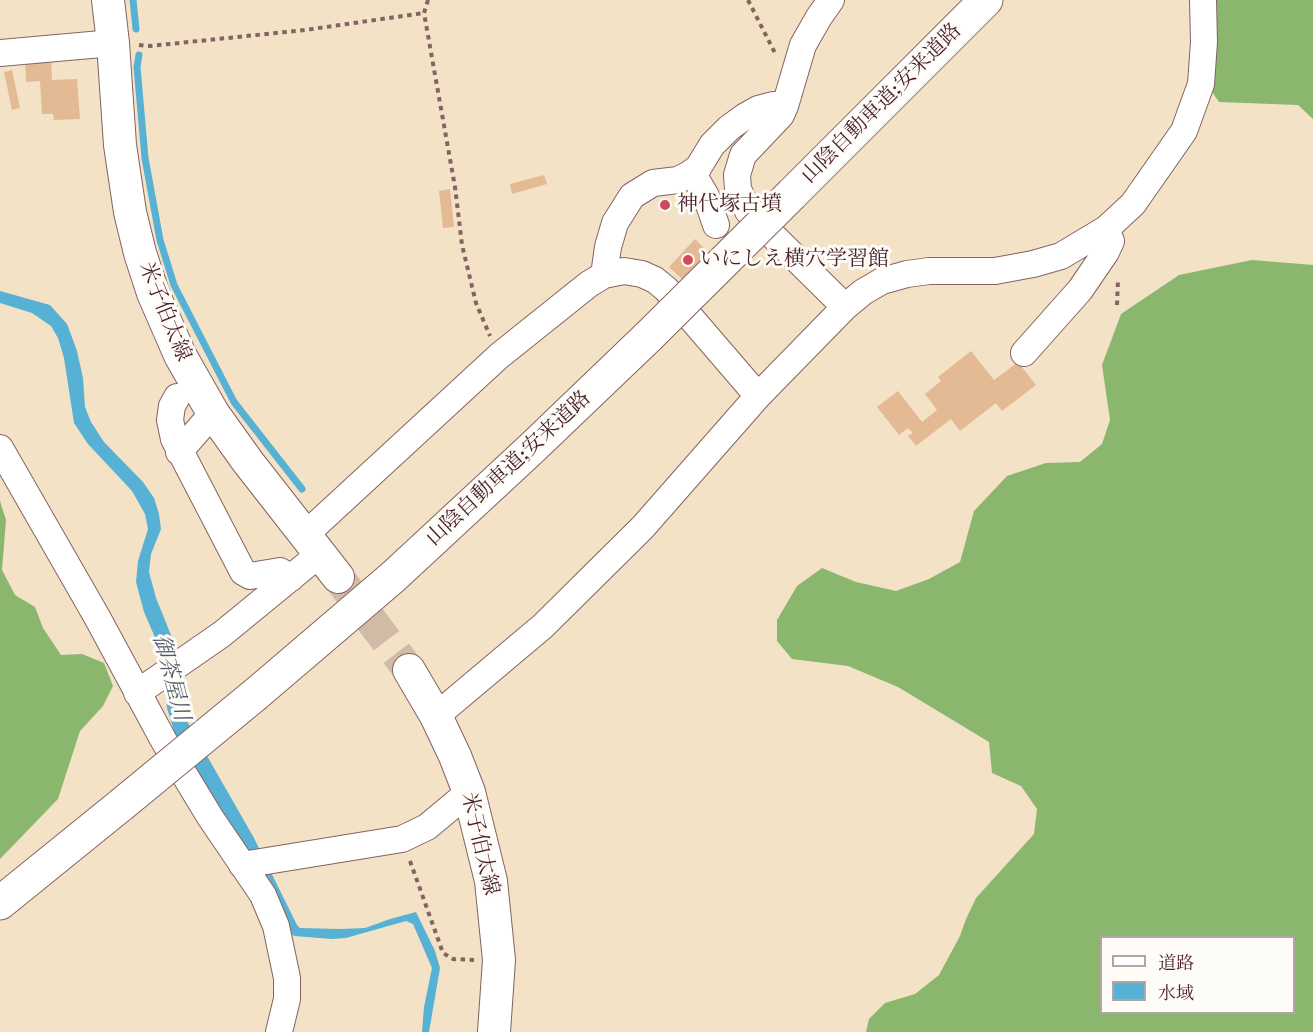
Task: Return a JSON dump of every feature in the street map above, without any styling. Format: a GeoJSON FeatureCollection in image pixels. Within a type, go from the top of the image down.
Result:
{"type":"FeatureCollection","features":[{"type":"Feature","properties":{"kind":"highway","name":"山陰自動車道;安来道路"},"geometry":{"type":"LineString","coordinates":[[0,903],[256,694],[393,577],[649,336],[986,0]]}},
{"type":"Feature","properties":{"kind":"main road","name":"米子伯太線"},"geometry":{"type":"LineString","coordinates":[[108,0],[120,145],[130,212],[140,253],[166,326],[213,413],[248,462],[322,555]]}},
{"type":"Feature","properties":{"kind":"main road","name":"米子伯太線"},"geometry":{"type":"LineString","coordinates":[[409,670],[436,716],[469,792],[491,881],[498,960],[494,1032]]}},
{"type":"Feature","properties":{"kind":"street"},"geometry":{"type":"LineString","coordinates":[[831,0],[803,45],[785,106],[774,123],[743,155],[737,176],[738,189],[748,211],[845,308]]}},
{"type":"Feature","properties":{"kind":"street"},"geometry":{"type":"LineString","coordinates":[[436,716],[543,626],[626,543],[758,396],[863,292],[882,281],[907,274],[929,271],[995,271],[1061,256],[1106,229],[1133,204],[1184,131],[1201,84],[1204,42],[1203,0]]}},
{"type":"Feature","properties":{"kind":"street"},"geometry":{"type":"LineString","coordinates":[[0,53],[113,43]]}},
{"type":"Feature","properties":{"kind":"street"},"geometry":{"type":"LineString","coordinates":[[604,275],[608,247],[615,224],[632,196],[653,183],[678,180],[693,172],[712,145],[744,117],[758,109],[773,105],[785,106]]}},
{"type":"Feature","properties":{"kind":"street"},"geometry":{"type":"LineString","coordinates":[[693,172],[706,195],[716,225]]}},
{"type":"Feature","properties":{"kind":"street"},"geometry":{"type":"LineString","coordinates":[[1024,353],[1080,290],[1106,252],[1111,241],[1106,229]]}},
{"type":"Feature","properties":{"kind":"street"},"geometry":{"type":"LineString","coordinates":[[137,693],[222,634],[322,555],[499,356],[589,284],[604,275],[624,271],[642,274],[655,280],[758,396]]}},
{"type":"Feature","properties":{"kind":"street"},"geometry":{"type":"LineString","coordinates":[[177,397],[172,406],[170,420],[179,452],[246,575],[280,571],[291,578]]}},
{"type":"Feature","properties":{"kind":"street"},"geometry":{"type":"LineString","coordinates":[[179,452],[213,413]]}},
{"type":"Feature","properties":{"kind":"street"},"geometry":{"type":"LineString","coordinates":[[0,448],[97,617],[137,693],[199,798],[255,862],[263,895],[276,926],[287,978],[286,999],[279,1032]]}},
{"type":"Feature","properties":{"kind":"street"},"geometry":{"type":"LineString","coordinates":[[255,862],[402,839],[427,827],[469,792]]}},
{"type":"Feature","properties":{"kind":"path"},"geometry":{"type":"LineString","coordinates":[[428,0],[424,13],[435,68],[467,272],[476,303],[499,356]]}},
{"type":"Feature","properties":{"kind":"path"},"geometry":{"type":"LineString","coordinates":[[748,0],[776,55],[793,80]]}},
{"type":"Feature","properties":{"kind":"path"},"geometry":{"type":"LineString","coordinates":[[113,43],[150,46],[172,44],[305,30],[424,13]]}},
{"type":"Feature","properties":{"kind":"path"},"geometry":{"type":"LineString","coordinates":[[402,839],[443,953],[453,959],[498,960]]}},
{"type":"Feature","properties":{"kind":"green space"},"geometry":{"type":"Polygon","coordinates":[[[1214,0],[1313,0],[1313,119],[1298,105],[1219,102],[1208,86],[1214,0]]]}},
{"type":"Feature","properties":{"kind":"green space"},"geometry":{"type":"Polygon","coordinates":[[[1252,260],[1313,265],[1313,1032],[866,1032],[869,1019],[885,1003],[915,994],[939,975],[960,936],[976,898],[1034,834],[1037,809],[1021,786],[992,773],[989,742],[898,687],[848,666],[792,659],[777,641],[777,620],[797,586],[822,568],[856,582],[896,591],[929,579],[960,562],[974,511],[1007,476],[1046,463],[1080,462],[1102,444],[1110,420],[1102,365],[1121,314],[1179,275],[1252,260]]]}},
{"type":"Feature","properties":{"kind":"green space"},"geometry":{"type":"Polygon","coordinates":[[[0,501],[6,520],[2,570],[15,595],[35,607],[43,628],[61,655],[82,654],[104,663],[113,686],[103,706],[80,731],[58,799],[0,859],[0,501]]]}},
{"type":"Feature","properties":{"kind":"water","name":"御茶屋川"},"geometry":{"type":"Polygon","coordinates":[[[0,291],[50,305],[67,324],[77,351],[83,378],[85,407],[91,422],[104,442],[143,482],[154,498],[161,529],[151,554],[149,572],[156,598],[171,635],[182,708],[187,721],[254,838],[297,925],[300,928],[365,928],[416,912],[435,951],[440,968],[429,1032],[422,1032],[424,1007],[432,968],[413,924],[406,921],[346,938],[332,939],[290,934],[260,870],[217,806],[176,737],[167,708],[165,684],[154,635],[144,612],[136,582],[138,561],[148,529],[145,514],[132,491],[88,444],[74,423],[64,358],[58,338],[51,326],[32,313],[0,303],[0,291]]]}},
{"type":"Feature","properties":{"kind":"building"},"geometry":{"type":"Polygon","coordinates":[[[51,57],[52,80],[77,79],[80,119],[54,120],[53,114],[42,114],[40,81],[26,82],[25,58],[51,57]]]}},
{"type":"Feature","properties":{"kind":"building"},"geometry":{"type":"Polygon","coordinates":[[[12,70],[20,108],[12,110],[4,72],[12,70]]]}},
{"type":"Feature","properties":{"kind":"building"},"geometry":{"type":"Polygon","coordinates":[[[544,175],[547,184],[512,194],[510,184],[544,175]]]}},
{"type":"Feature","properties":{"kind":"building"},"geometry":{"type":"Polygon","coordinates":[[[450,189],[454,227],[443,228],[439,191],[450,189]]]}},
{"type":"Feature","properties":{"kind":"building","name":"いにしえ横穴学習館"},"geometry":{"type":"Polygon","coordinates":[[[695,239],[708,252],[682,279],[669,267],[695,239]]]}},
{"type":"Feature","properties":{"kind":"building"},"geometry":{"type":"Polygon","coordinates":[[[971,351],[994,380],[1018,362],[1036,385],[1002,411],[996,403],[960,431],[951,419],[916,446],[908,436],[913,433],[908,428],[899,435],[877,407],[898,391],[922,422],[937,410],[925,394],[941,381],[938,377],[971,351]]]}},
{"type":"Feature","properties":{"kind":"waterway"},"geometry":{"type":"LineString","coordinates":[[133,0],[136,29]]}},
{"type":"Feature","properties":{"kind":"waterway"},"geometry":{"type":"LineString","coordinates":[[139,55],[137,67],[145,158],[160,240],[174,285],[234,402],[302,489]]}},
{"type":"Feature","properties":{"kind":"tunnel"},"geometry":{"type":"LineString","coordinates":[[338,577],[409,670]]}},
{"type":"Feature","properties":{"kind":"place","name":"神代塚古墳"},"geometry":{"type":"Point","coordinates":[665,205]}},
{"type":"Feature","properties":{"kind":"place","name":"いにしえ横穴学習館"},"geometry":{"type":"Point","coordinates":[688,260]}}]}
